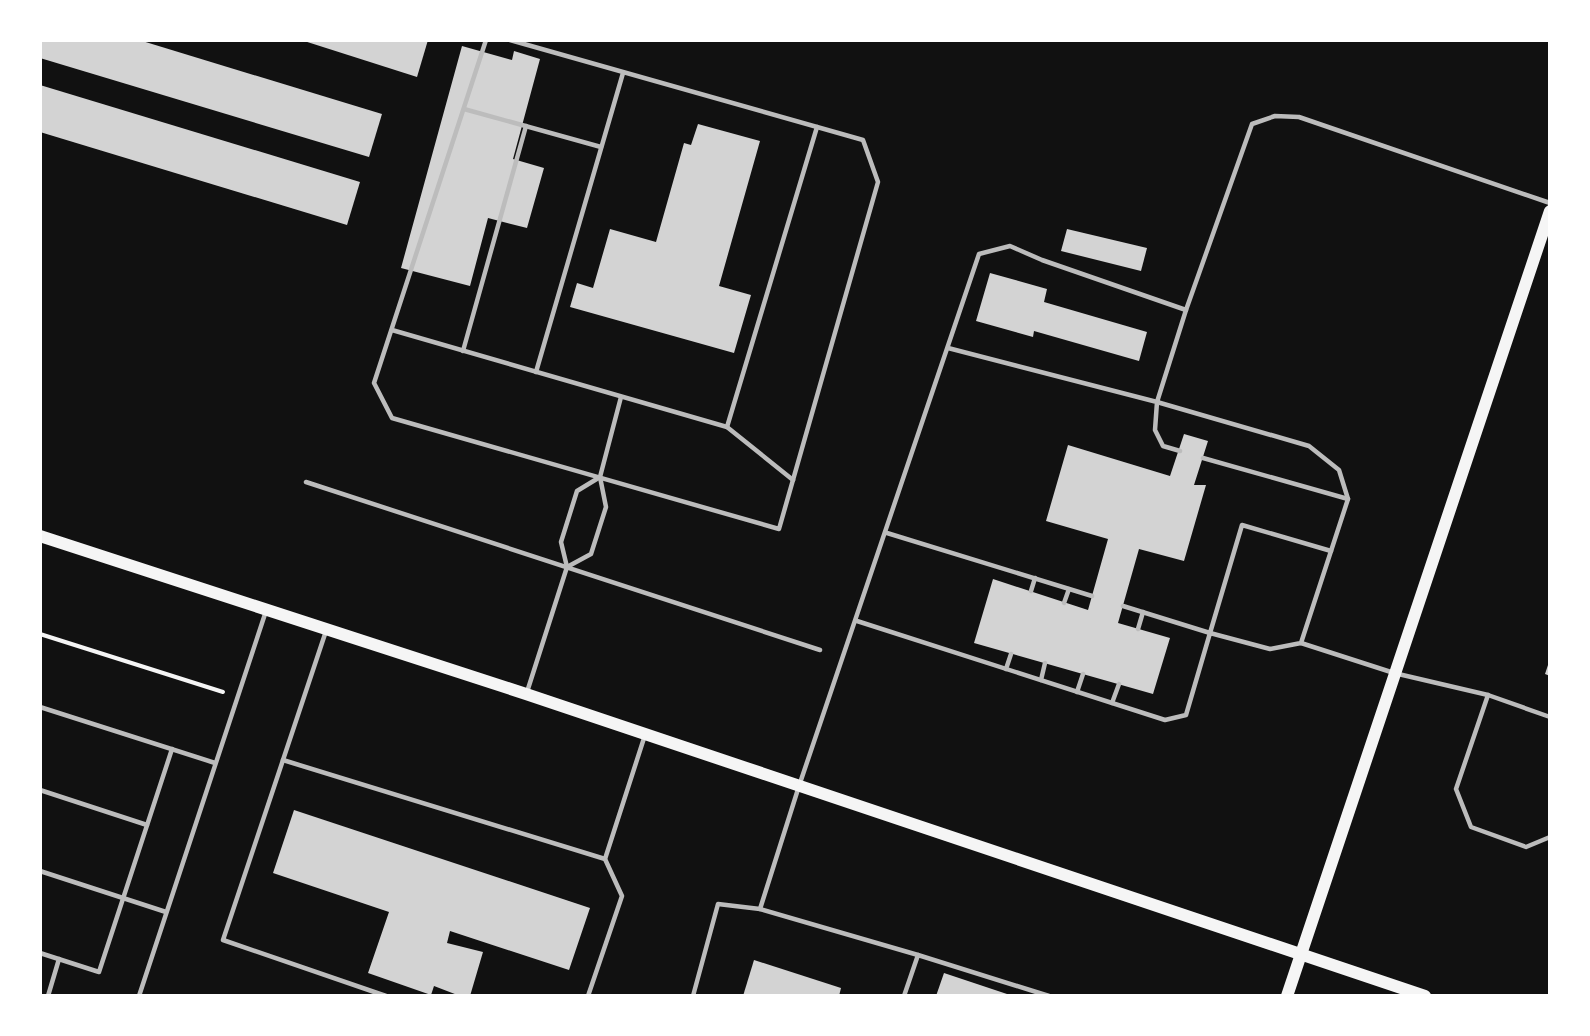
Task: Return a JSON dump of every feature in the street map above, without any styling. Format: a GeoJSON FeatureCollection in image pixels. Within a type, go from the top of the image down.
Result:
{"type":"FeatureCollection","features":[{"type":"Feature","properties":{"kind":"main road"},"geometry":{"type":"LineString","coordinates":[[1287,996],[1550,211]]}},
{"type":"Feature","properties":{"kind":"main road"},"geometry":{"type":"LineString","coordinates":[[40,536],[526,694],[1425,996]]}},
{"type":"Feature","properties":{"kind":"lane"},"geometry":{"type":"LineString","coordinates":[[486,40],[374,383],[392,418],[779,529],[878,182],[863,141],[510,40]]}},
{"type":"Feature","properties":{"kind":"lane"},"geometry":{"type":"LineString","coordinates":[[536,372],[623,73]]}},
{"type":"Feature","properties":{"kind":"lane"},"geometry":{"type":"LineString","coordinates":[[464,109],[602,147]]}},
{"type":"Feature","properties":{"kind":"lane"},"geometry":{"type":"LineString","coordinates":[[1180,451],[1163,446],[1155,430],[1157,402],[1186,310],[1252,124],[1275,116],[1299,117],[1550,203]]}},
{"type":"Feature","properties":{"kind":"lane"},"geometry":{"type":"LineString","coordinates":[[463,351],[526,126]]}},
{"type":"Feature","properties":{"kind":"lane"},"geometry":{"type":"LineString","coordinates":[[727,427],[817,128]]}},
{"type":"Feature","properties":{"kind":"lane"},"geometry":{"type":"LineString","coordinates":[[760,909],[799,786],[980,254],[1010,246],[1042,260],[1186,310]]}},
{"type":"Feature","properties":{"kind":"lane"},"geometry":{"type":"LineString","coordinates":[[392,330],[727,427],[793,480]]}},
{"type":"Feature","properties":{"kind":"lane"},"geometry":{"type":"LineString","coordinates":[[948,348],[1157,402],[1309,446],[1339,470],[1348,499],[1301,643]]}},
{"type":"Feature","properties":{"kind":"lane"},"geometry":{"type":"LineString","coordinates":[[567,567],[591,554],[606,507],[600,477],[621,396]]}},
{"type":"Feature","properties":{"kind":"lane"},"geometry":{"type":"LineString","coordinates":[[1203,458],[1348,499]]}},
{"type":"Feature","properties":{"kind":"lane"},"geometry":{"type":"LineString","coordinates":[[526,694],[567,567],[561,542],[578,491],[600,477]]}},
{"type":"Feature","properties":{"kind":"lane"},"geometry":{"type":"LineString","coordinates":[[306,482],[820,650]]}},
{"type":"Feature","properties":{"kind":"lane"},"geometry":{"type":"LineString","coordinates":[[857,621],[1165,720],[1186,715],[1242,525],[1331,551]]}},
{"type":"Feature","properties":{"kind":"lane"},"geometry":{"type":"LineString","coordinates":[[886,533],[1092,596]]}},
{"type":"Feature","properties":{"kind":"lane"},"geometry":{"type":"LineString","coordinates":[[1031,591],[1035,578]]}},
{"type":"Feature","properties":{"kind":"lane"},"geometry":{"type":"LineString","coordinates":[[1064,603],[1069,589]]}},
{"type":"Feature","properties":{"kind":"lane"},"geometry":{"type":"LineString","coordinates":[[1123,606],[1270,649],[1301,643],[1394,673],[1488,695],[1550,717]]}},
{"type":"Feature","properties":{"kind":"lane"},"geometry":{"type":"LineString","coordinates":[[139,996],[266,609]]}},
{"type":"Feature","properties":{"kind":"lane"},"geometry":{"type":"LineString","coordinates":[[1138,629],[1143,612]]}},
{"type":"Feature","properties":{"kind":"lane"},"geometry":{"type":"LineString","coordinates":[[327,628],[224,940],[386,996]]}},
{"type":"Feature","properties":{"kind":"lane"},"geometry":{"type":"LineString","coordinates":[[1006,669],[1011,654]]}},
{"type":"Feature","properties":{"kind":"lane"},"geometry":{"type":"LineString","coordinates":[[1041,680],[1045,663]]}},
{"type":"Feature","properties":{"kind":"lane"},"geometry":{"type":"LineString","coordinates":[[1077,692],[1083,674]]}},
{"type":"Feature","properties":{"kind":"lane"},"geometry":{"type":"LineString","coordinates":[[1112,703],[1119,684]]}},
{"type":"Feature","properties":{"kind":"lane"},"geometry":{"type":"LineString","coordinates":[[1488,695],[1456,789],[1471,827],[1526,847],[1550,837]]}},
{"type":"Feature","properties":{"kind":"lane"},"geometry":{"type":"LineString","coordinates":[[40,707],[215,763]]}},
{"type":"Feature","properties":{"kind":"lane"},"geometry":{"type":"LineString","coordinates":[[588,996],[622,896],[604,859],[645,734]]}},
{"type":"Feature","properties":{"kind":"lane"},"geometry":{"type":"LineString","coordinates":[[40,953],[99,972],[172,749]]}},
{"type":"Feature","properties":{"kind":"lane"},"geometry":{"type":"LineString","coordinates":[[283,760],[604,859]]}},
{"type":"Feature","properties":{"kind":"lane"},"geometry":{"type":"LineString","coordinates":[[40,790],[147,825]]}},
{"type":"Feature","properties":{"kind":"lane"},"geometry":{"type":"LineString","coordinates":[[40,871],[166,912]]}},
{"type":"Feature","properties":{"kind":"lane"},"geometry":{"type":"LineString","coordinates":[[693,996],[718,904],[760,909],[1049,996]]}},
{"type":"Feature","properties":{"kind":"lane"},"geometry":{"type":"LineString","coordinates":[[904,996],[918,955]]}},
{"type":"Feature","properties":{"kind":"lane"},"geometry":{"type":"LineString","coordinates":[[48,996],[59,959]]}},
{"type":"Feature","properties":{"kind":"path"},"geometry":{"type":"LineString","coordinates":[[40,634],[237,697]]}},
{"type":"Feature","properties":{"kind":"building"},"geometry":{"type":"Polygon","coordinates":[[[40,40],[139,40],[382,114],[369,157],[40,58],[40,40]]]}},
{"type":"Feature","properties":{"kind":"building"},"geometry":{"type":"Polygon","coordinates":[[[301,40],[428,40],[417,77],[301,40]]]}},
{"type":"Feature","properties":{"kind":"building"},"geometry":{"type":"Polygon","coordinates":[[[462,46],[512,60],[514,51],[540,59],[513,159],[544,168],[527,228],[488,218],[470,286],[401,268],[462,46]]]}},
{"type":"Feature","properties":{"kind":"building"},"geometry":{"type":"Polygon","coordinates":[[[40,85],[360,182],[347,225],[40,132],[40,85]]]}},
{"type":"Feature","properties":{"kind":"building"},"geometry":{"type":"Polygon","coordinates":[[[698,124],[760,141],[719,286],[751,295],[734,353],[570,307],[577,283],[593,288],[610,229],[656,242],[684,143],[691,145],[698,124]]]}},
{"type":"Feature","properties":{"kind":"building"},"geometry":{"type":"Polygon","coordinates":[[[1067,229],[1147,248],[1141,271],[1061,251],[1067,229]]]}},
{"type":"Feature","properties":{"kind":"building"},"geometry":{"type":"Polygon","coordinates":[[[990,273],[1047,289],[1044,302],[1147,332],[1139,361],[1034,331],[1033,337],[976,321],[990,273]]]}},
{"type":"Feature","properties":{"kind":"building"},"geometry":{"type":"Polygon","coordinates":[[[1184,434],[1208,441],[1194,485],[1206,485],[1184,561],[1139,549],[1118,623],[1170,638],[1153,694],[974,643],[993,579],[1088,610],[1108,539],[1046,521],[1068,445],[1170,476],[1184,434]]]}},
{"type":"Feature","properties":{"kind":"building"},"geometry":{"type":"Polygon","coordinates":[[[1550,659],[1550,676],[1545,674],[1550,659]]]}},
{"type":"Feature","properties":{"kind":"building"},"geometry":{"type":"Polygon","coordinates":[[[294,810],[590,908],[569,970],[450,931],[447,943],[483,952],[470,996],[460,996],[434,986],[431,995],[368,973],[389,912],[273,873],[294,810]]]}},
{"type":"Feature","properties":{"kind":"building"},"geometry":{"type":"Polygon","coordinates":[[[754,960],[841,988],[839,996],[743,996],[754,960]]]}},
{"type":"Feature","properties":{"kind":"building"},"geometry":{"type":"Polygon","coordinates":[[[944,973],[1010,995],[936,996],[944,973]]]}}]}
